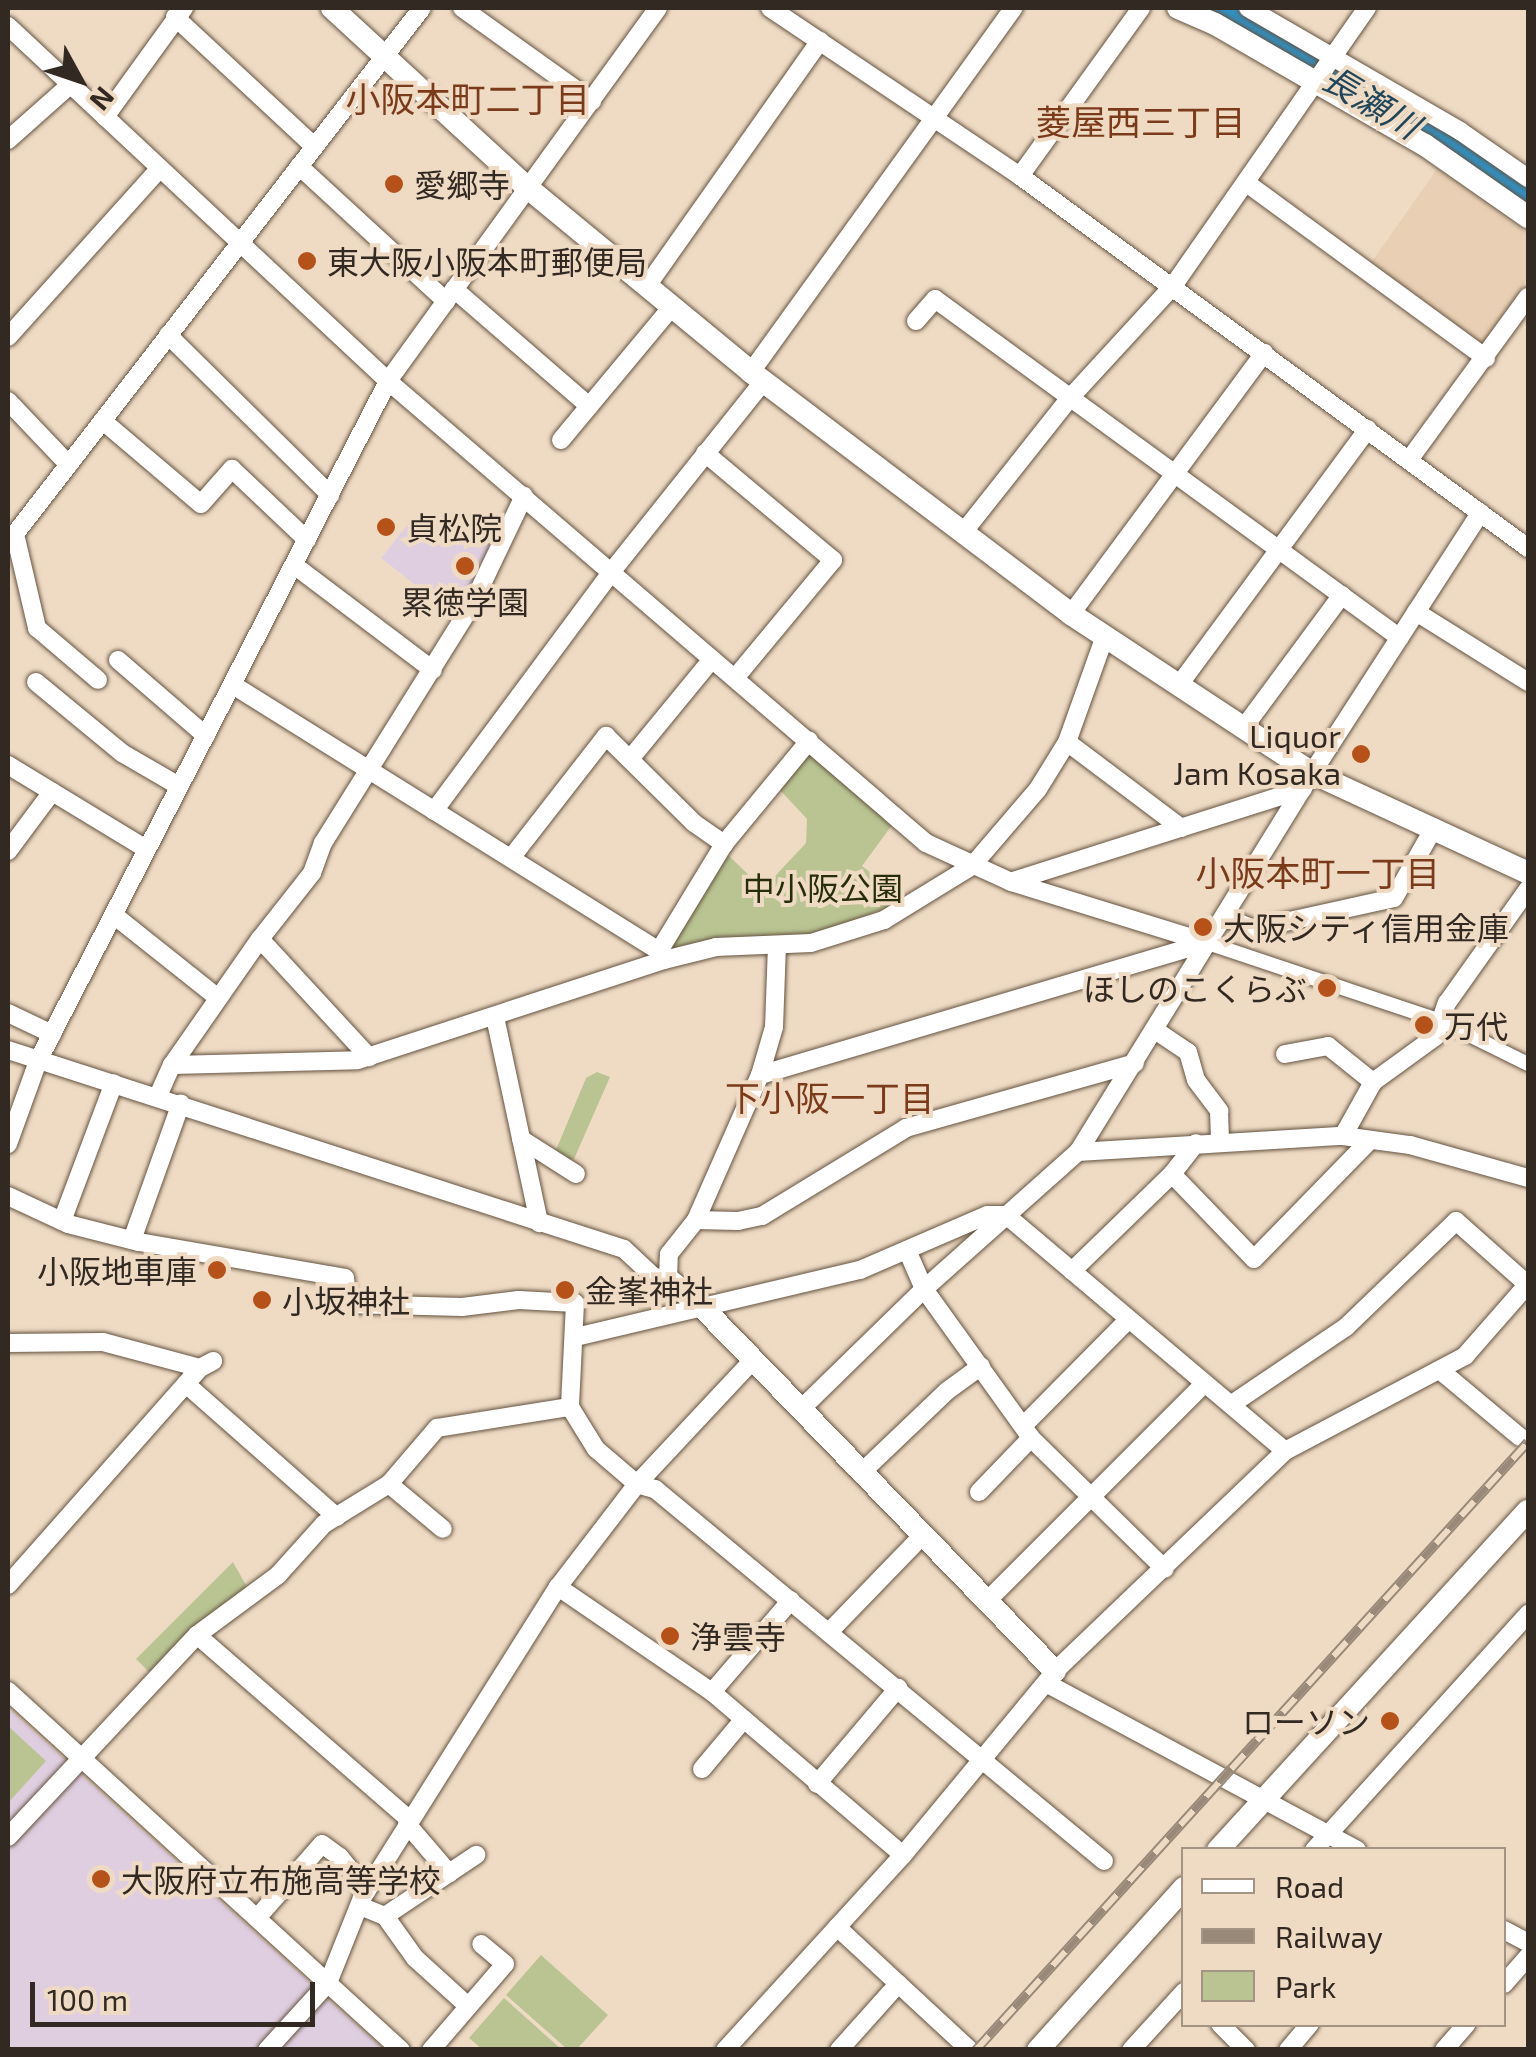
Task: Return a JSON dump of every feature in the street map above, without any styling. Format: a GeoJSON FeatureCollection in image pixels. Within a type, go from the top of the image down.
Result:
{"type":"FeatureCollection","features":[{"type":"Feature","properties":{"kind":"street"},"geometry":{"type":"LineString","coordinates":[[332,8],[528,188],[757,377],[1071,614],[1245,726],[1308,781],[1434,828],[1528,873]]}},
{"type":"Feature","properties":{"kind":"street"},"geometry":{"type":"LineString","coordinates":[[98,680],[37,628],[11,538],[422,8]]}},
{"type":"Feature","properties":{"kind":"street"},"geometry":{"type":"LineString","coordinates":[[462,8],[592,101]]}},
{"type":"Feature","properties":{"kind":"street"},"geometry":{"type":"LineString","coordinates":[[8,1144],[38,1060],[388,381],[658,8]]}},
{"type":"Feature","properties":{"kind":"street"},"geometry":{"type":"LineString","coordinates":[[770,8],[936,116],[1528,548]]}},
{"type":"Feature","properties":{"kind":"street"},"geometry":{"type":"LineString","coordinates":[[434,812],[612,571],[705,453],[1014,8]]}},
{"type":"Feature","properties":{"kind":"street"},"geometry":{"type":"LineString","coordinates":[[1020,176],[1141,8]]}},
{"type":"Feature","properties":{"kind":"street"},"geometry":{"type":"LineString","coordinates":[[1178,8],[1216,24],[1425,145],[1528,217]]}},
{"type":"Feature","properties":{"kind":"street"},"geometry":{"type":"LineString","coordinates":[[1248,8],[1334,56],[1528,178]]}},
{"type":"Feature","properties":{"kind":"street"},"geometry":{"type":"LineString","coordinates":[[962,534],[1069,399],[1173,286],[1368,8]]}},
{"type":"Feature","properties":{"kind":"street"},"geometry":{"type":"LineString","coordinates":[[104,116],[180,12],[314,146]]}},
{"type":"Feature","properties":{"kind":"street"},"geometry":{"type":"LineString","coordinates":[[8,26],[388,381],[926,842],[1011,882],[1441,1021],[1528,1064]]}},
{"type":"Feature","properties":{"kind":"street"},"geometry":{"type":"LineString","coordinates":[[647,286],[820,41]]}},
{"type":"Feature","properties":{"kind":"street"},"geometry":{"type":"LineString","coordinates":[[8,140],[70,85]]}},
{"type":"Feature","properties":{"kind":"street"},"geometry":{"type":"LineString","coordinates":[[299,166],[450,295],[589,406]]}},
{"type":"Feature","properties":{"kind":"street"},"geometry":{"type":"LineString","coordinates":[[8,336],[160,168]]}},
{"type":"Feature","properties":{"kind":"street"},"geometry":{"type":"LineString","coordinates":[[1248,184],[1486,358]]}},
{"type":"Feature","properties":{"kind":"street"},"geometry":{"type":"LineString","coordinates":[[1410,460],[1528,296]]}},
{"type":"Feature","properties":{"kind":"street"},"geometry":{"type":"LineString","coordinates":[[916,322],[935,299],[1400,638]]}},
{"type":"Feature","properties":{"kind":"street"},"geometry":{"type":"LineString","coordinates":[[561,440],[672,307]]}},
{"type":"Feature","properties":{"kind":"street"},"geometry":{"type":"LineString","coordinates":[[168,335],[330,494]]}},
{"type":"Feature","properties":{"kind":"street"},"geometry":{"type":"LineString","coordinates":[[1071,614],[1264,353]]}},
{"type":"Feature","properties":{"kind":"street"},"geometry":{"type":"LineString","coordinates":[[8,401],[69,466]]}},
{"type":"Feature","properties":{"kind":"street"},"geometry":{"type":"LineString","coordinates":[[103,421],[201,504],[232,469],[307,540]]}},
{"type":"Feature","properties":{"kind":"street"},"geometry":{"type":"LineString","coordinates":[[1179,686],[1368,430]]}},
{"type":"Feature","properties":{"kind":"street"},"geometry":{"type":"LineString","coordinates":[[705,453],[833,560],[735,678]]}},
{"type":"Feature","properties":{"kind":"street"},"geometry":{"type":"LineString","coordinates":[[158,1096],[172,1064],[312,873],[323,843],[472,604],[524,496]]}},
{"type":"Feature","properties":{"kind":"street"},"geometry":{"type":"LineString","coordinates":[[801,1409],[924,1289],[1078,1152],[1480,513]]}},
{"type":"Feature","properties":{"kind":"street"},"geometry":{"type":"LineString","coordinates":[[294,565],[433,670]]}},
{"type":"Feature","properties":{"kind":"street"},"geometry":{"type":"LineString","coordinates":[[1245,726],[1342,595]]}},
{"type":"Feature","properties":{"kind":"street"},"geometry":{"type":"LineString","coordinates":[[1416,612],[1528,682]]}},
{"type":"Feature","properties":{"kind":"street"},"geometry":{"type":"LineString","coordinates":[[172,1064],[369,1056],[495,1018],[662,956],[716,947],[811,943],[884,920],[972,866],[1038,789],[1067,742],[1105,636]]}},
{"type":"Feature","properties":{"kind":"street"},"geometry":{"type":"LineString","coordinates":[[118,660],[206,736]]}},
{"type":"Feature","properties":{"kind":"street"},"geometry":{"type":"LineString","coordinates":[[630,760],[712,660]]}},
{"type":"Feature","properties":{"kind":"street"},"geometry":{"type":"LineString","coordinates":[[36,682],[122,753],[179,786]]}},
{"type":"Feature","properties":{"kind":"street"},"geometry":{"type":"LineString","coordinates":[[233,685],[662,956]]}},
{"type":"Feature","properties":{"kind":"street"},"geometry":{"type":"LineString","coordinates":[[510,858],[606,736],[694,823],[724,844]]}},
{"type":"Feature","properties":{"kind":"street"},"geometry":{"type":"LineString","coordinates":[[662,956],[724,844],[809,742]]}},
{"type":"Feature","properties":{"kind":"street"},"geometry":{"type":"LineString","coordinates":[[1067,742],[1181,828]]}},
{"type":"Feature","properties":{"kind":"street"},"geometry":{"type":"LineString","coordinates":[[8,765],[146,849]]}},
{"type":"Feature","properties":{"kind":"street"},"geometry":{"type":"LineString","coordinates":[[1011,882],[1181,828],[1308,781]]}},
{"type":"Feature","properties":{"kind":"street"},"geometry":{"type":"LineString","coordinates":[[8,852],[52,792]]}},
{"type":"Feature","properties":{"kind":"street"},"geometry":{"type":"LineString","coordinates":[[1224,917],[1253,929],[1394,898],[1434,828]]}},
{"type":"Feature","properties":{"kind":"street"},"geometry":{"type":"LineString","coordinates":[[1342,1136],[1373,1082],[1435,1037],[1447,1003],[1528,888]]}},
{"type":"Feature","properties":{"kind":"street"},"geometry":{"type":"LineString","coordinates":[[115,916],[218,998]]}},
{"type":"Feature","properties":{"kind":"street"},"geometry":{"type":"LineString","coordinates":[[260,939],[369,1056]]}},
{"type":"Feature","properties":{"kind":"street"},"geometry":{"type":"LineString","coordinates":[[760,1075],[1208,943]]}},
{"type":"Feature","properties":{"kind":"street"},"geometry":{"type":"LineString","coordinates":[[668,1279],[669,1254],[696,1220],[760,1075],[774,1027],[776,946]]}},
{"type":"Feature","properties":{"kind":"street"},"geometry":{"type":"LineString","coordinates":[[8,1013],[52,1034]]}},
{"type":"Feature","properties":{"kind":"street"},"geometry":{"type":"LineString","coordinates":[[495,1018],[539,1224]]}},
{"type":"Feature","properties":{"kind":"street"},"geometry":{"type":"LineString","coordinates":[[1155,1030],[1188,1052],[1196,1080],[1219,1111],[1220,1141]]}},
{"type":"Feature","properties":{"kind":"street"},"geometry":{"type":"LineString","coordinates":[[1286,1054],[1328,1046],[1373,1082]]}},
{"type":"Feature","properties":{"kind":"street"},"geometry":{"type":"LineString","coordinates":[[8,1050],[624,1249],[654,1277],[668,1279],[702,1307],[987,1601],[1051,1677],[1351,1847]]}},
{"type":"Feature","properties":{"kind":"street"},"geometry":{"type":"LineString","coordinates":[[696,1220],[738,1221],[762,1216],[906,1128],[1135,1063]]}},
{"type":"Feature","properties":{"kind":"street"},"geometry":{"type":"LineString","coordinates":[[62,1222],[114,1083]]}},
{"type":"Feature","properties":{"kind":"street"},"geometry":{"type":"LineString","coordinates":[[132,1240],[181,1103]]}},
{"type":"Feature","properties":{"kind":"street"},"geometry":{"type":"LineString","coordinates":[[1078,1152],[1342,1136],[1410,1145],[1528,1178]]}},
{"type":"Feature","properties":{"kind":"street"},"geometry":{"type":"LineString","coordinates":[[521,1139],[576,1174]]}},
{"type":"Feature","properties":{"kind":"street"},"geometry":{"type":"LineString","coordinates":[[1172,1174],[1254,1259],[1369,1140]]}},
{"type":"Feature","properties":{"kind":"street"},"geometry":{"type":"LineString","coordinates":[[1072,1271],[1172,1174],[1196,1143]]}},
{"type":"Feature","properties":{"kind":"street"},"geometry":{"type":"LineString","coordinates":[[8,1196],[62,1222],[132,1240],[345,1278],[348,1304],[462,1307],[519,1300],[575,1303],[570,1407],[596,1448],[637,1484],[656,1489],[984,1758],[1104,1862]]}},
{"type":"Feature","properties":{"kind":"street"},"geometry":{"type":"LineString","coordinates":[[576,1337],[860,1270],[988,1215],[1006,1215],[1203,1384]]}},
{"type":"Feature","properties":{"kind":"street"},"geometry":{"type":"LineString","coordinates":[[724,2050],[903,1855],[1051,1677],[1285,1451],[1465,1356],[1528,1284],[1456,1221],[1346,1328],[1232,1404]]}},
{"type":"Feature","properties":{"kind":"street"},"geometry":{"type":"LineString","coordinates":[[907,1250],[924,1289],[1028,1432],[1165,1569]]}},
{"type":"Feature","properties":{"kind":"street"},"geometry":{"type":"LineString","coordinates":[[979,1492],[1128,1320]]}},
{"type":"Feature","properties":{"kind":"street"},"geometry":{"type":"LineString","coordinates":[[8,1343],[103,1342],[206,1365],[8,1585]]}},
{"type":"Feature","properties":{"kind":"street"},"geometry":{"type":"LineString","coordinates":[[267,2050],[328,1983],[363,1899],[558,1587],[637,1484],[752,1360]]}},
{"type":"Feature","properties":{"kind":"street"},"geometry":{"type":"LineString","coordinates":[[862,1472],[947,1391],[981,1366]]}},
{"type":"Feature","properties":{"kind":"street"},"geometry":{"type":"LineString","coordinates":[[1441,1371],[1520,1437]]}},
{"type":"Feature","properties":{"kind":"street"},"geometry":{"type":"LineString","coordinates":[[987,1601],[1203,1384],[1207,1382],[1285,1451]]}},
{"type":"Feature","properties":{"kind":"street"},"geometry":{"type":"LineString","coordinates":[[186,1384],[337,1517]]}},
{"type":"Feature","properties":{"kind":"street"},"geometry":{"type":"LineString","coordinates":[[8,1837],[197,1635],[278,1575],[324,1524],[389,1484],[437,1428],[570,1407]]}},
{"type":"Feature","properties":{"kind":"street"},"geometry":{"type":"LineString","coordinates":[[389,1484],[443,1529]]}},
{"type":"Feature","properties":{"kind":"street"},"geometry":{"type":"LineString","coordinates":[[1221,1847],[1528,1511]]}},
{"type":"Feature","properties":{"kind":"street"},"geometry":{"type":"LineString","coordinates":[[830,1632],[923,1535]]}},
{"type":"Feature","properties":{"kind":"street"},"geometry":{"type":"LineString","coordinates":[[558,1587],[712,1692],[903,1855]]}},
{"type":"Feature","properties":{"kind":"street"},"geometry":{"type":"LineString","coordinates":[[712,1692],[791,1600]]}},
{"type":"Feature","properties":{"kind":"street"},"geometry":{"type":"LineString","coordinates":[[1317,1847],[1528,1614]]}},
{"type":"Feature","properties":{"kind":"street"},"geometry":{"type":"LineString","coordinates":[[197,1635],[408,1822],[450,1874]]}},
{"type":"Feature","properties":{"kind":"street"},"geometry":{"type":"LineString","coordinates":[[818,1784],[898,1688]]}},
{"type":"Feature","properties":{"kind":"street"},"geometry":{"type":"LineString","coordinates":[[8,1691],[401,2050]]}},
{"type":"Feature","properties":{"kind":"street"},"geometry":{"type":"LineString","coordinates":[[702,1769],[744,1719]]}},
{"type":"Feature","properties":{"kind":"street"},"geometry":{"type":"LineString","coordinates":[[257,1918],[322,1844],[340,1857],[363,1899],[385,1916],[415,1958],[468,2006]]}},
{"type":"Feature","properties":{"kind":"street"},"geometry":{"type":"LineString","coordinates":[[385,1916],[476,1855]]}},
{"type":"Feature","properties":{"kind":"street"},"geometry":{"type":"LineString","coordinates":[[1038,2050],[1181,1891]]}},
{"type":"Feature","properties":{"kind":"street"},"geometry":{"type":"LineString","coordinates":[[837,1927],[970,2050]]}},
{"type":"Feature","properties":{"kind":"street"},"geometry":{"type":"LineString","coordinates":[[1506,1931],[1528,1943]]}},
{"type":"Feature","properties":{"kind":"street"},"geometry":{"type":"LineString","coordinates":[[431,2050],[505,1964],[480,1944]]}},
{"type":"Feature","properties":{"kind":"street"},"geometry":{"type":"LineString","coordinates":[[1506,1982],[1528,1956]]}},
{"type":"Feature","properties":{"kind":"street"},"geometry":{"type":"LineString","coordinates":[[839,2050],[898,1984]]}},
{"type":"Feature","properties":{"kind":"street"},"geometry":{"type":"LineString","coordinates":[[1131,2050],[1181,1995]]}},
{"type":"Feature","properties":{"kind":"street"},"geometry":{"type":"LineString","coordinates":[[1223,2027],[1246,2050]]}},
{"type":"Feature","properties":{"kind":"street"},"geometry":{"type":"LineString","coordinates":[[1288,2050],[1307,2027]]}},
{"type":"Feature","properties":{"kind":"street"},"geometry":{"type":"LineString","coordinates":[[1444,2050],[1464,2027]]}},
{"type":"Feature","properties":{"kind":"shaded area"},"geometry":{"type":"Polygon","coordinates":[[[1437,169],[1528,234],[1528,279],[1484,342],[1474,342],[1368,267],[1437,169]]]}},
{"type":"Feature","properties":{"kind":"shaded area"},"geometry":{"type":"Polygon","coordinates":[[[454,509],[495,541],[468,600],[455,616],[381,558],[412,519],[432,534],[454,509]]]}},
{"type":"Feature","properties":{"kind":"shaded area","name":"大阪府立布施高等学校"},"geometry":{"type":"Polygon","coordinates":[[[8,1708],[383,2049],[8,2049],[8,1708]]]}},
{"type":"Feature","properties":{"kind":"green space","name":"中小阪公園"},"geometry":{"type":"Polygon","coordinates":[[[809,754],[892,825],[862,866],[906,900],[806,939],[668,951],[727,854],[763,889],[806,843],[807,819],[780,790],[809,754]]]}},
{"type":"Feature","properties":{"kind":"green space"},"geometry":{"type":"Polygon","coordinates":[[[597,1072],[610,1077],[574,1159],[569,1160],[556,1150],[586,1078],[597,1072]]]}},
{"type":"Feature","properties":{"kind":"green space"},"geometry":{"type":"Polygon","coordinates":[[[233,1562],[247,1587],[149,1672],[136,1659],[233,1562]]]}},
{"type":"Feature","properties":{"kind":"green space"},"geometry":{"type":"Polygon","coordinates":[[[8,1726],[46,1761],[8,1803],[8,1726]]]}},
{"type":"Feature","properties":{"kind":"green space"},"geometry":{"type":"Polygon","coordinates":[[[541,1955],[608,2015],[577,2049],[567,2049],[506,1995],[541,1955]]]}},
{"type":"Feature","properties":{"kind":"green space"},"geometry":{"type":"Polygon","coordinates":[[[504,1998],[561,2049],[482,2049],[469,2038],[504,1998]]]}},
{"type":"Feature","properties":{"kind":"waterway","name":"長瀬川"},"geometry":{"type":"LineString","coordinates":[[1215,8],[1333,72],[1528,194]]}},
{"type":"Feature","properties":{"kind":"railway"},"geometry":{"type":"LineString","coordinates":[[976,2050],[1528,1442]]}},
{"type":"Feature","properties":{"kind":"place","name":"愛郷寺"},"geometry":{"type":"Point","coordinates":[394,184]}},
{"type":"Feature","properties":{"kind":"place","name":"東大阪小阪本町郵便局"},"geometry":{"type":"Point","coordinates":[307,261]}},
{"type":"Feature","properties":{"kind":"place","name":"貞松院"},"geometry":{"type":"Point","coordinates":[386,527]}},
{"type":"Feature","properties":{"kind":"place","name":"累徳学園"},"geometry":{"type":"Point","coordinates":[465,566]}},
{"type":"Feature","properties":{"kind":"place","name":"Liquor Jam Kosaka"},"geometry":{"type":"Point","coordinates":[1361,754]}},
{"type":"Feature","properties":{"kind":"place","name":"大阪シティ信用金庫"},"geometry":{"type":"Point","coordinates":[1203,927]}},
{"type":"Feature","properties":{"kind":"place","name":"ほしのこくらぶ"},"geometry":{"type":"Point","coordinates":[1327,988]}},
{"type":"Feature","properties":{"kind":"place","name":"万代"},"geometry":{"type":"Point","coordinates":[1424,1025]}},
{"type":"Feature","properties":{"kind":"place","name":"小阪地車庫"},"geometry":{"type":"Point","coordinates":[217,1270]}},
{"type":"Feature","properties":{"kind":"place","name":"金峯神社"},"geometry":{"type":"Point","coordinates":[565,1290]}},
{"type":"Feature","properties":{"kind":"place","name":"小坂神社"},"geometry":{"type":"Point","coordinates":[262,1300]}},
{"type":"Feature","properties":{"kind":"place","name":"浄雲寺"},"geometry":{"type":"Point","coordinates":[670,1636]}},
{"type":"Feature","properties":{"kind":"place","name":"ローソン"},"geometry":{"type":"Point","coordinates":[1390,1721]}},
{"type":"Feature","properties":{"kind":"place","name":"大阪府立布施高等学校"},"geometry":{"type":"Point","coordinates":[101,1879]}},
{"type":"Feature","properties":{"kind":"district","name":"小阪本町二丁目"},"geometry":{"type":"Point","coordinates":[468,98]}},
{"type":"Feature","properties":{"kind":"district","name":"菱屋西三丁目"},"geometry":{"type":"Point","coordinates":[1141,121]}},
{"type":"Feature","properties":{"kind":"district","name":"小阪本町一丁目"},"geometry":{"type":"Point","coordinates":[1318,872]}},
{"type":"Feature","properties":{"kind":"district","name":"下小阪一丁目"},"geometry":{"type":"Point","coordinates":[830,1097]}}]}
